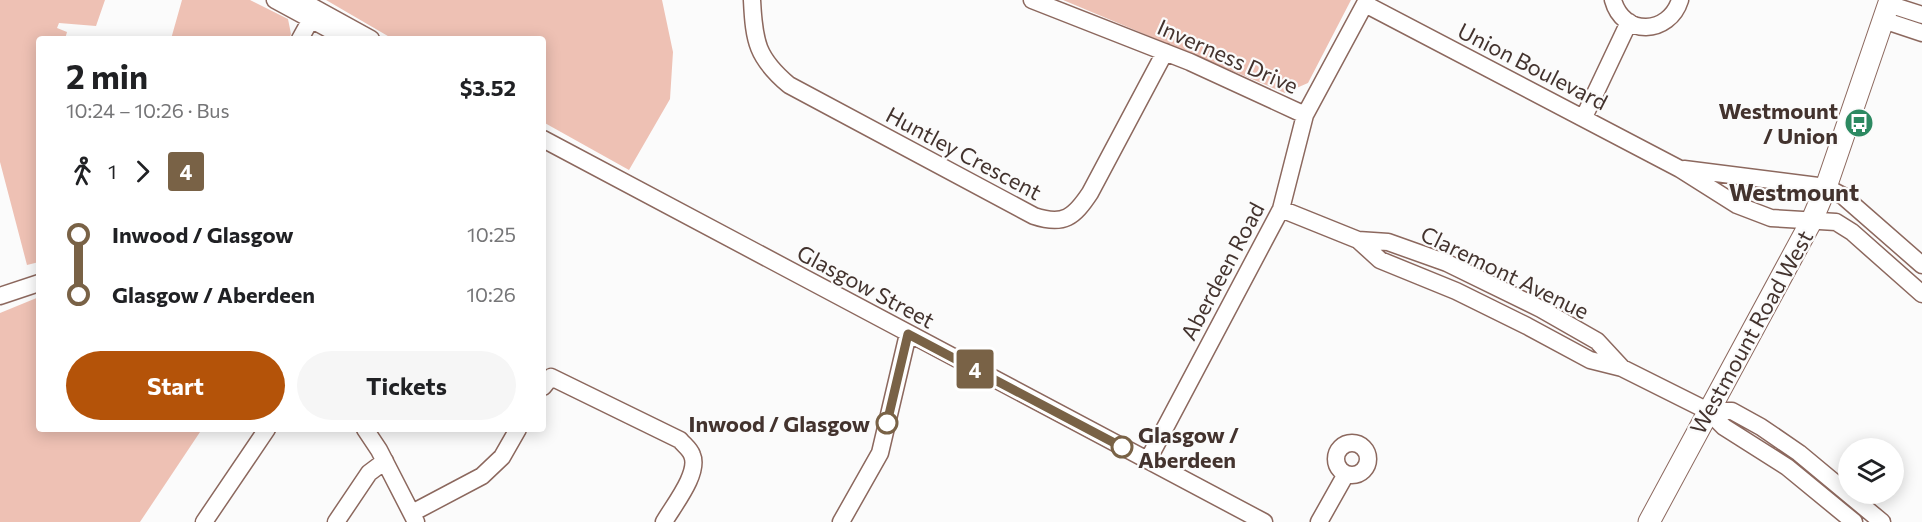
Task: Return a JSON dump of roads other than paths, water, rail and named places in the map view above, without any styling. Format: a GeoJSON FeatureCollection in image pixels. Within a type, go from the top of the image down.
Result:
{"type":"FeatureCollection","features":[{"type":"Feature","properties":{"kind":"main road","name":"Westmount Road West"},"geometry":{"type":"LineString","coordinates":[[1649,522],[1812,219],[1826,187],[1887,8]]}},
{"type":"Feature","properties":{"kind":"street"},"geometry":{"type":"LineString","coordinates":[[275,0],[364,36]]}},
{"type":"Feature","properties":{"kind":"street"},"geometry":{"type":"LineString","coordinates":[[300,0],[313,14],[343,36]]}},
{"type":"Feature","properties":{"kind":"street","name":"Huntley Crescent"},"geometry":{"type":"LineString","coordinates":[[752,0],[753,22],[759,51],[772,70],[789,85],[1034,216],[1050,222],[1064,219],[1081,207],[1165,52]]}},
{"type":"Feature","properties":{"kind":"street","name":"Inverness Drive"},"geometry":{"type":"LineString","coordinates":[[1032,0],[1165,52],[1305,115]]}},
{"type":"Feature","properties":{"kind":"street"},"geometry":{"type":"LineString","coordinates":[[1613,0],[1619,13],[1629,22],[1640,27],[1660,24],[1676,11],[1680,0]]}},
{"type":"Feature","properties":{"kind":"street","name":"Aberdeen Road"},"geometry":{"type":"LineString","coordinates":[[1148,460],[1281,209],[1305,115],[1366,2]]}},
{"type":"Feature","properties":{"kind":"street","name":"Union Boulevard"},"geometry":{"type":"LineString","coordinates":[[1366,2],[1680,169],[1737,205],[1772,218],[1836,222],[1852,232],[1922,294]]}},
{"type":"Feature","properties":{"kind":"street"},"geometry":{"type":"LineString","coordinates":[[1887,8],[1922,15]]}},
{"type":"Feature","properties":{"kind":"street"},"geometry":{"type":"LineString","coordinates":[[1887,8],[1922,33]]}},
{"type":"Feature","properties":{"kind":"street"},"geometry":{"type":"LineString","coordinates":[[302,36],[313,14]]}},
{"type":"Feature","properties":{"kind":"street"},"geometry":{"type":"LineString","coordinates":[[1584,117],[1629,22]]}},
{"type":"Feature","properties":{"kind":"street","name":"Glasgow Street"},"geometry":{"type":"LineString","coordinates":[[546,140],[1263,522]]}},
{"type":"Feature","properties":{"kind":"street","name":"Union Boulevard"},"geometry":{"type":"LineString","coordinates":[[1680,169],[1826,187],[1843,196],[1922,265]]}},
{"type":"Feature","properties":{"kind":"street","name":"Claremont Avenue"},"geometry":{"type":"LineString","coordinates":[[1281,209],[1358,240],[1380,260],[1456,291],[1590,360],[1622,368],[1708,411],[1724,427],[1786,467],[1854,522]]}},
{"type":"Feature","properties":{"kind":"street"},"geometry":{"type":"LineString","coordinates":[[0,296],[36,284]]}},
{"type":"Feature","properties":{"kind":"street"},"geometry":{"type":"LineString","coordinates":[[841,522],[880,453],[908,334]]}},
{"type":"Feature","properties":{"kind":"street"},"geometry":{"type":"LineString","coordinates":[[546,383],[551,377],[680,441],[687,447],[692,455],[693,473],[664,522]]}},
{"type":"Feature","properties":{"kind":"street","name":"Claremont Avenue"},"geometry":{"type":"LineString","coordinates":[[1708,411],[1732,411],[1761,427],[1799,453],[1882,522]]}},
{"type":"Feature","properties":{"kind":"street"},"geometry":{"type":"LineString","coordinates":[[204,522],[265,432]]}},
{"type":"Feature","properties":{"kind":"street"},"geometry":{"type":"LineString","coordinates":[[367,432],[385,461],[414,518],[482,476],[502,457],[516,432]]}},
{"type":"Feature","properties":{"kind":"street"},"geometry":{"type":"LineString","coordinates":[[336,522],[369,473],[385,461]]}},
{"type":"Feature","properties":{"kind":"street"},"geometry":{"type":"LineString","coordinates":[[1320,522],[1346,474]]}},
{"type":"Feature","properties":{"kind":"place","name":"Westmount / Union"},"geometry":{"type":"Point","coordinates":[1859,123]}},
{"type":"Feature","properties":{"kind":"place","name":"Inwood / Glasgow"},"geometry":{"type":"Point","coordinates":[887,423]}},
{"type":"Feature","properties":{"kind":"place","name":"Glasgow / Aberdeen"},"geometry":{"type":"Point","coordinates":[1122,447]}},
{"type":"Feature","properties":{"kind":"district","name":"Westmount"},"geometry":{"type":"Point","coordinates":[1794,191]}}]}
